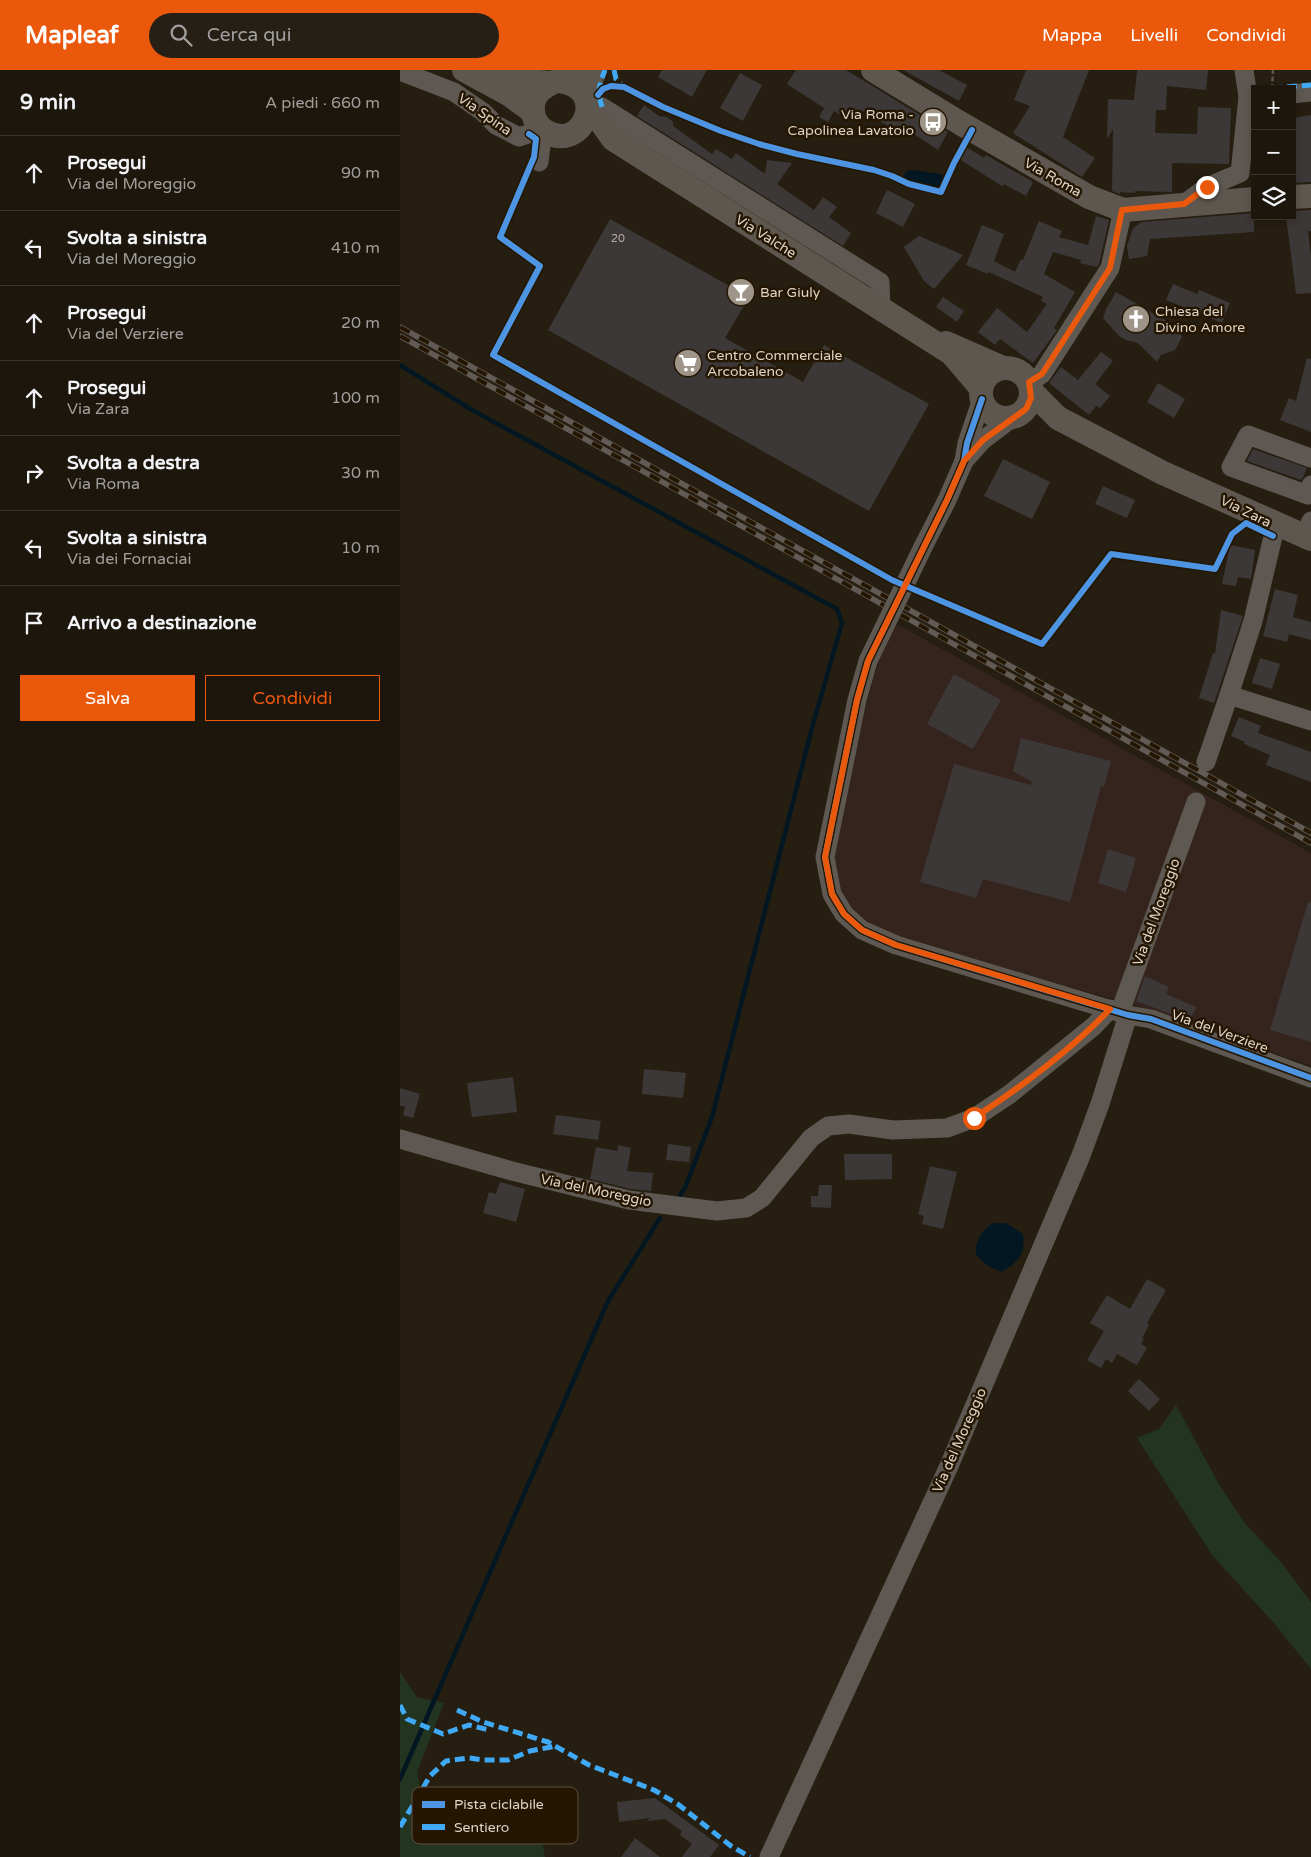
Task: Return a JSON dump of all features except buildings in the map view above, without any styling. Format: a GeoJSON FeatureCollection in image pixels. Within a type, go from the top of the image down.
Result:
{"type":"FeatureCollection","features":[{"type":"Feature","properties":{"kind":"main road"},"geometry":{"type":"LineString","coordinates":[[464,70],[510,95],[551,134],[559,136],[570,134],[580,128],[585,121],[592,103],[590,82],[595,70]]}},
{"type":"Feature","properties":{"kind":"main road","name":"Via Roma"},"geometry":{"type":"LineString","coordinates":[[873,70],[960,123],[1090,197],[1122,210],[1251,199]]}},
{"type":"Feature","properties":{"kind":"main road"},"geometry":{"type":"LineString","coordinates":[[487,71],[531,81],[558,76],[576,86],[592,103]]}},
{"type":"Feature","properties":{"kind":"main road"},"geometry":{"type":"LineString","coordinates":[[538,121],[534,103],[536,95],[558,76]]}},
{"type":"Feature","properties":{"kind":"main road","name":"Via Valche"},"geometry":{"type":"LineString","coordinates":[[592,103],[613,139]]}},
{"type":"Feature","properties":{"kind":"main road","name":"Via Valche"},"geometry":{"type":"LineString","coordinates":[[570,134],[613,139],[919,332],[951,353],[981,394]]}},
{"type":"Feature","properties":{"kind":"main road"},"geometry":{"type":"LineString","coordinates":[[1296,197],[1311,196]]}},
{"type":"Feature","properties":{"kind":"main road","name":"Via Valche"},"geometry":{"type":"LineString","coordinates":[[919,332],[1003,368]]}},
{"type":"Feature","properties":{"kind":"main road"},"geometry":{"type":"LineString","coordinates":[[1003,368],[1018,370],[1026,377],[1030,387],[1029,404],[1017,415],[1005,418],[993,415],[984,406],[981,394],[988,375],[1003,368]]}},
{"type":"Feature","properties":{"kind":"main road","name":"Via Zara"},"geometry":{"type":"LineString","coordinates":[[1030,387],[1058,418],[1164,473],[1276,524]]}},
{"type":"Feature","properties":{"kind":"main road","name":"Via Zara"},"geometry":{"type":"LineString","coordinates":[[1017,415],[1058,418]]}},
{"type":"Feature","properties":{"kind":"main road"},"geometry":{"type":"LineString","coordinates":[[1276,524],[1309,532]]}},
{"type":"Feature","properties":{"kind":"street"},"geometry":{"type":"LineString","coordinates":[[1244,70],[1251,94]]}},
{"type":"Feature","properties":{"kind":"street","name":"Via Spina"},"geometry":{"type":"LineString","coordinates":[[400,71],[454,92],[483,112],[496,125],[519,137],[538,121]]}},
{"type":"Feature","properties":{"kind":"street"},"geometry":{"type":"LineString","coordinates":[[1296,94],[1311,92]]}},
{"type":"Feature","properties":{"kind":"street"},"geometry":{"type":"LineString","coordinates":[[592,103],[880,282],[881,308]]}},
{"type":"Feature","properties":{"kind":"street"},"geometry":{"type":"LineString","coordinates":[[1184,204],[1207,187],[1240,173],[1251,103]]}},
{"type":"Feature","properties":{"kind":"street"},"geometry":{"type":"LineString","coordinates":[[1030,387],[1042,374],[1110,268],[1122,210]]}},
{"type":"Feature","properties":{"kind":"street"},"geometry":{"type":"LineString","coordinates":[[981,394],[966,443],[964,461],[947,500],[868,661],[857,700],[825,857],[832,894],[844,914],[862,930],[896,945],[1120,1012]]}},
{"type":"Feature","properties":{"kind":"street"},"geometry":{"type":"LineString","coordinates":[[964,461],[983,440],[1017,415]]}},
{"type":"Feature","properties":{"kind":"street"},"geometry":{"type":"LineString","coordinates":[[1311,458],[1248,435],[1231,467],[1308,495],[1311,485]]}},
{"type":"Feature","properties":{"kind":"street","name":"Via Zara"},"geometry":{"type":"LineString","coordinates":[[1206,762],[1253,621],[1276,524]]}},
{"type":"Feature","properties":{"kind":"street"},"geometry":{"type":"LineString","coordinates":[[1229,694],[1311,721]]}},
{"type":"Feature","properties":{"kind":"street","name":"Via del Moreggio"},"geometry":{"type":"LineString","coordinates":[[770,1857],[949,1466],[1073,1176],[1100,1104],[1120,1012],[1196,802]]}},
{"type":"Feature","properties":{"kind":"street","name":"Via del Moreggio"},"geometry":{"type":"LineString","coordinates":[[400,1139],[512,1171],[629,1200],[717,1211],[746,1208],[762,1198],[811,1138],[828,1126],[849,1124],[893,1130],[947,1128],[974,1118],[1010,1094],[1094,1026],[1120,1012]]}},
{"type":"Feature","properties":{"kind":"street","name":"Via del Verziere"},"geometry":{"type":"LineString","coordinates":[[1120,1012],[1151,1019],[1311,1078]]}},
{"type":"Feature","properties":{"kind":"path"},"geometry":{"type":"LineString","coordinates":[[1272,85],[1273,70]]}},
{"type":"Feature","properties":{"kind":"shaded area"},"geometry":{"type":"Polygon","coordinates":[[[897,624],[1311,853],[1311,1066],[1134,1005],[948,953],[884,932],[856,915],[838,892],[834,861],[840,819],[873,678],[883,651],[897,624]]]}},
{"type":"Feature","properties":{"kind":"green space"},"geometry":{"type":"Polygon","coordinates":[[[1176,1405],[1220,1486],[1244,1522],[1281,1562],[1311,1602],[1311,1669],[1273,1622],[1212,1555],[1137,1438],[1159,1429],[1176,1405]]]}},
{"type":"Feature","properties":{"kind":"green space"},"geometry":{"type":"Polygon","coordinates":[[[400,1672],[417,1697],[444,1703],[417,1772],[420,1787],[412,1787],[412,1844],[543,1844],[545,1857],[400,1857],[400,1672]]]}},
{"type":"Feature","properties":{"kind":"water"},"geometry":{"type":"Polygon","coordinates":[[[993,1223],[1006,1223],[1023,1234],[1024,1241],[1020,1257],[1001,1272],[988,1266],[976,1255],[976,1245],[980,1236],[993,1223]]]}},
{"type":"Feature","properties":{"kind":"waterway"},"geometry":{"type":"LineString","coordinates":[[911,177],[939,181]]}},
{"type":"Feature","properties":{"kind":"waterway"},"geometry":{"type":"LineString","coordinates":[[400,365],[472,410],[837,609],[842,623],[813,724],[712,1117],[685,1188],[680,1195]]}},
{"type":"Feature","properties":{"kind":"waterway"},"geometry":{"type":"LineString","coordinates":[[400,1779],[608,1301],[660,1218]]}},
{"type":"Feature","properties":{"kind":"railway"},"geometry":{"type":"LineString","coordinates":[[400,327],[1311,833]]}},
{"type":"Feature","properties":{"kind":"railway"},"geometry":{"type":"LineString","coordinates":[[400,336],[1311,843]]}},
{"type":"Feature","properties":{"kind":"marked path"},"geometry":{"type":"LineString","coordinates":[[602,107],[599,88],[605,70]]}},
{"type":"Feature","properties":{"kind":"marked path"},"geometry":{"type":"LineString","coordinates":[[614,70],[616,79],[624,87]]}},
{"type":"Feature","properties":{"kind":"marked path"},"geometry":{"type":"LineString","coordinates":[[1296,86],[1311,85]]}},
{"type":"Feature","properties":{"kind":"marked path"},"geometry":{"type":"LineString","coordinates":[[400,1705],[407,1719],[443,1734],[469,1725],[489,1730]]}},
{"type":"Feature","properties":{"kind":"marked path"},"geometry":{"type":"LineString","coordinates":[[457,1710],[483,1722],[548,1742],[589,1765],[654,1790],[679,1805],[731,1846],[750,1857]]}},
{"type":"Feature","properties":{"kind":"marked path"},"geometry":{"type":"LineString","coordinates":[[424,1787],[430,1776],[446,1761],[469,1758],[508,1760],[530,1751],[556,1746]]}},
{"type":"Feature","properties":{"kind":"marked path"},"geometry":{"type":"LineString","coordinates":[[400,1827],[412,1807]]}},
{"type":"Feature","properties":{"kind":"cycle path"},"geometry":{"type":"LineString","coordinates":[[598,95],[603,89],[611,86],[624,87],[663,107],[721,131],[759,144],[874,170],[909,184],[941,192],[972,130]]}},
{"type":"Feature","properties":{"kind":"cycle path"},"geometry":{"type":"LineString","coordinates":[[529,134],[536,139],[534,157],[500,237],[540,266],[493,355],[892,580],[1042,644],[1111,554],[1215,569],[1232,534],[1246,523],[1273,536]]}},
{"type":"Feature","properties":{"kind":"cycle path"},"geometry":{"type":"LineString","coordinates":[[982,399],[967,443],[964,461],[947,500],[868,661],[857,700],[825,857],[832,894],[844,914],[862,930],[896,945],[1128,1015],[1151,1019],[1311,1078]]}},
{"type":"Feature","properties":{"kind":"place","name":"Via Roma - Capolinea Lavatoio"},"geometry":{"type":"Point","coordinates":[933,122]}},
{"type":"Feature","properties":{"kind":"place","name":"Bar Giuly"},"geometry":{"type":"Point","coordinates":[741,292]}},
{"type":"Feature","properties":{"kind":"place","name":"Chiesa del Divino Amore"},"geometry":{"type":"Point","coordinates":[1136,319]}},
{"type":"Feature","properties":{"kind":"place","name":"Centro Commerciale Arcobaleno"},"geometry":{"type":"Point","coordinates":[688,363]}},
{"type":"Feature","properties":{"kind":"route"},"geometry":{"type":"LineString","coordinates":[[974,1118],[1010,1094],[1094,1026],[1110,1009],[896,945],[862,930],[844,914],[832,894],[825,857],[857,700],[868,661],[947,500],[964,461],[983,440],[1026,409],[1032,392],[1029,382],[1042,374],[1066,340],[1110,268],[1122,210],[1184,204],[1207,187]]}}]}
